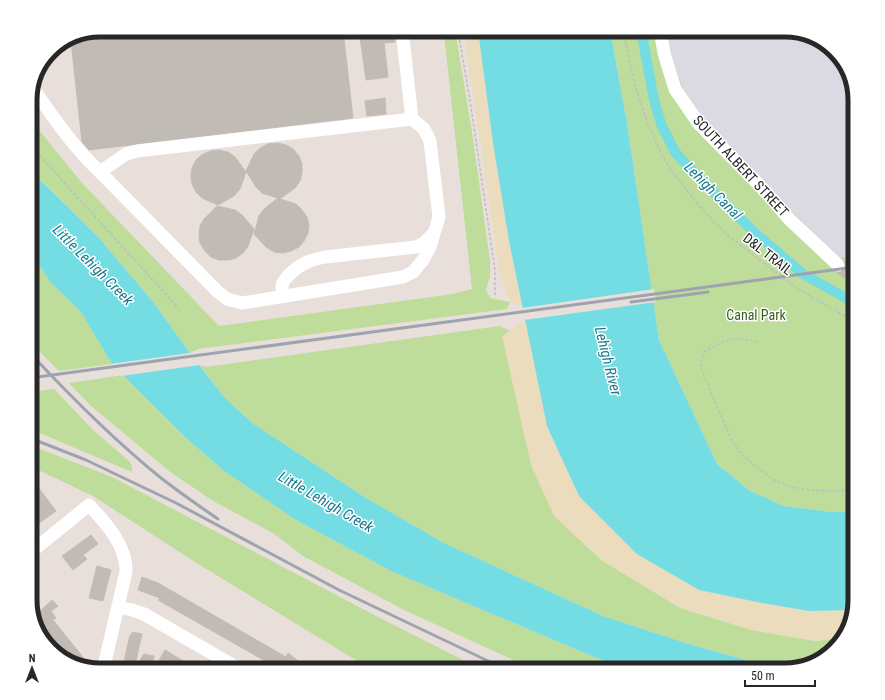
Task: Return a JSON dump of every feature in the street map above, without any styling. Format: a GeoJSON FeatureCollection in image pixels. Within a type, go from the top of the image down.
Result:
{"type":"FeatureCollection","features":[{"type":"Feature","properties":{"kind":"street"},"geometry":{"type":"LineString","coordinates":[[37,94],[73,144],[87,160],[217,290],[227,299],[242,303],[403,277],[413,272],[423,260],[430,247],[439,217],[430,141],[424,129],[412,119],[403,37]]}},
{"type":"Feature","properties":{"kind":"street","name":"SOUTH ALBERT STREET"},"geometry":{"type":"LineString","coordinates":[[661,37],[664,53],[675,89],[699,124],[762,188],[790,220],[838,265]]}},
{"type":"Feature","properties":{"kind":"street"},"geometry":{"type":"LineString","coordinates":[[100,172],[126,154],[137,151],[412,119]]}},
{"type":"Feature","properties":{"kind":"street"},"geometry":{"type":"LineString","coordinates":[[283,296],[282,286],[285,279],[293,270],[303,263],[313,259],[325,257],[416,247],[424,243],[435,233]]}},
{"type":"Feature","properties":{"kind":"street"},"geometry":{"type":"LineString","coordinates":[[37,547],[89,506],[100,517],[121,546],[125,554],[126,572],[105,663]]}},
{"type":"Feature","properties":{"kind":"street"},"geometry":{"type":"LineString","coordinates":[[118,607],[144,614],[229,663]]}},
{"type":"Feature","properties":{"kind":"path"},"geometry":{"type":"LineString","coordinates":[[459,37],[494,263],[495,295]]}},
{"type":"Feature","properties":{"kind":"path","name":"D&L TRAIL"},"geometry":{"type":"LineString","coordinates":[[624,37],[635,86],[648,124],[655,142],[672,172],[703,210],[724,232],[793,286],[848,318]]}},
{"type":"Feature","properties":{"kind":"path"},"geometry":{"type":"LineString","coordinates":[[37,154],[181,311]]}},
{"type":"Feature","properties":{"kind":"path"},"geometry":{"type":"LineString","coordinates":[[758,342],[735,338],[716,345],[704,352],[701,362],[702,371],[731,439],[741,454],[774,480],[791,487],[810,490],[848,490]]}},
{"type":"Feature","properties":{"kind":"shaded area"},"geometry":{"type":"Polygon","coordinates":[[[666,37],[785,37],[806,40],[817,45],[824,51],[844,79],[847,87],[848,257],[838,258],[704,124],[685,95],[666,37]]]}},
{"type":"Feature","properties":{"kind":"green space"},"geometry":{"type":"Polygon","coordinates":[[[444,37],[456,37],[472,132],[490,261],[490,277],[486,290],[490,298],[510,302],[507,309],[198,349],[190,353],[154,303],[100,239],[37,177],[37,128],[82,183],[219,326],[453,294],[472,289],[444,37]]]}},
{"type":"Feature","properties":{"kind":"green space","name":"Canal Park"},"geometry":{"type":"Polygon","coordinates":[[[611,37],[666,37],[685,95],[704,124],[838,258],[848,257],[848,262],[845,264],[848,266],[848,512],[832,512],[784,506],[750,491],[717,464],[659,340],[627,123],[611,37]]]}},
{"type":"Feature","properties":{"kind":"green space"},"geometry":{"type":"Polygon","coordinates":[[[37,262],[51,283],[81,312],[112,364],[59,371],[37,349],[37,262]]]}},
{"type":"Feature","properties":{"kind":"green space"},"geometry":{"type":"Polygon","coordinates":[[[500,326],[510,331],[503,336],[601,560],[815,641],[834,639],[817,655],[798,662],[757,663],[692,645],[603,616],[444,543],[366,498],[252,423],[224,397],[200,365],[206,367],[500,326]]]}},
{"type":"Feature","properties":{"kind":"green space"},"geometry":{"type":"Polygon","coordinates":[[[124,375],[187,439],[224,471],[296,520],[391,571],[609,663],[520,663],[404,610],[303,556],[273,533],[213,501],[169,471],[90,405],[69,383],[124,375]]]}},
{"type":"Feature","properties":{"kind":"green space"},"geometry":{"type":"Polygon","coordinates":[[[54,389],[92,429],[130,462],[132,472],[37,432],[37,391],[54,389]]]}},
{"type":"Feature","properties":{"kind":"green space"},"geometry":{"type":"Polygon","coordinates":[[[37,448],[112,477],[378,617],[469,663],[361,663],[195,562],[93,496],[37,469],[37,448]]]}},
{"type":"Feature","properties":{"kind":"sand"},"geometry":{"type":"Polygon","coordinates":[[[464,37],[479,37],[493,143],[509,241],[524,307],[510,302],[500,276],[464,37]]]}},
{"type":"Feature","properties":{"kind":"sand"},"geometry":{"type":"Polygon","coordinates":[[[526,320],[529,333],[637,554],[699,590],[809,611],[847,610],[843,624],[834,639],[815,641],[751,630],[680,608],[601,560],[554,516],[531,465],[502,336],[526,320]]]}},
{"type":"Feature","properties":{"kind":"water","name":"Lehigh River"},"geometry":{"type":"Polygon","coordinates":[[[479,37],[611,37],[627,123],[659,340],[717,464],[750,491],[784,506],[832,512],[848,512],[847,610],[809,611],[699,590],[637,554],[579,496],[547,426],[509,241],[493,143],[479,37]]]}},
{"type":"Feature","properties":{"kind":"water","name":"Little Lehigh Creek"},"geometry":{"type":"Polygon","coordinates":[[[37,177],[100,239],[154,303],[224,397],[252,423],[366,498],[444,543],[603,616],[692,645],[757,663],[609,663],[391,571],[296,520],[224,471],[187,439],[112,364],[81,312],[51,283],[37,262],[37,177]]]}},
{"type":"Feature","properties":{"kind":"pier"},"geometry":{"type":"Polygon","coordinates":[[[654,289],[656,302],[524,320],[522,308],[654,289]]]}},
{"type":"Feature","properties":{"kind":"pier"},"geometry":{"type":"Polygon","coordinates":[[[190,353],[200,365],[121,376],[110,364],[190,353]]]}},
{"type":"Feature","properties":{"kind":"building"},"geometry":{"type":"Polygon","coordinates":[[[100,37],[344,37],[353,118],[89,150],[82,142],[71,44],[79,40],[100,37]]]}},
{"type":"Feature","properties":{"kind":"building"},"geometry":{"type":"Polygon","coordinates":[[[360,37],[395,37],[395,42],[384,43],[388,77],[366,80],[360,37]]]}},
{"type":"Feature","properties":{"kind":"building"},"geometry":{"type":"Polygon","coordinates":[[[385,98],[386,114],[367,116],[365,101],[385,98]]]}},
{"type":"Feature","properties":{"kind":"building"},"geometry":{"type":"Polygon","coordinates":[[[277,143],[286,145],[293,149],[299,156],[302,164],[300,181],[295,188],[280,199],[296,204],[307,217],[309,225],[308,233],[299,247],[283,253],[274,252],[266,247],[254,234],[259,216],[264,209],[278,198],[262,193],[256,187],[246,171],[254,154],[260,148],[268,144],[277,143]]]}},
{"type":"Feature","properties":{"kind":"building"},"geometry":{"type":"Polygon","coordinates":[[[219,150],[228,152],[235,157],[246,172],[240,189],[234,196],[218,205],[202,198],[196,192],[192,184],[191,176],[192,168],[196,160],[203,154],[219,150]]]}},
{"type":"Feature","properties":{"kind":"building"},"geometry":{"type":"Polygon","coordinates":[[[217,206],[235,210],[242,215],[254,229],[248,246],[243,253],[236,258],[219,260],[211,257],[200,243],[200,226],[204,219],[217,206]]]}},
{"type":"Feature","properties":{"kind":"building"},"geometry":{"type":"Polygon","coordinates":[[[37,486],[56,511],[37,525],[37,486]]]}},
{"type":"Feature","properties":{"kind":"building"},"geometry":{"type":"Polygon","coordinates":[[[91,535],[98,544],[83,555],[87,559],[73,570],[62,556],[91,535]]]}},
{"type":"Feature","properties":{"kind":"building"},"geometry":{"type":"Polygon","coordinates":[[[97,566],[111,570],[103,601],[89,598],[97,566]]]}},
{"type":"Feature","properties":{"kind":"building"},"geometry":{"type":"Polygon","coordinates":[[[142,577],[158,583],[286,657],[288,653],[301,663],[269,663],[158,600],[160,598],[138,590],[142,577]]]}},
{"type":"Feature","properties":{"kind":"building"},"geometry":{"type":"Polygon","coordinates":[[[52,600],[58,606],[51,611],[56,618],[53,620],[87,662],[76,658],[58,647],[43,627],[38,613],[52,600]]]}},
{"type":"Feature","properties":{"kind":"building"},"geometry":{"type":"Polygon","coordinates":[[[132,632],[142,634],[136,663],[124,663],[130,635],[132,635],[132,632]]]}},
{"type":"Feature","properties":{"kind":"building"},"geometry":{"type":"Polygon","coordinates":[[[165,650],[187,663],[160,663],[158,662],[165,650]]]}},
{"type":"Feature","properties":{"kind":"building"},"geometry":{"type":"Polygon","coordinates":[[[144,654],[154,656],[153,663],[138,663],[144,654]]]}},
{"type":"Feature","properties":{"kind":"waterway","name":"Lehigh Canal"},"geometry":{"type":"LineString","coordinates":[[642,37],[654,100],[661,124],[675,152],[754,232],[803,274],[848,299]]}},
{"type":"Feature","properties":{"kind":"tunnel"},"geometry":{"type":"LineString","coordinates":[[838,265],[848,274]]}},
{"type":"Feature","properties":{"kind":"railway"},"geometry":{"type":"LineString","coordinates":[[37,377],[848,268]]}},
{"type":"Feature","properties":{"kind":"railway"},"geometry":{"type":"LineString","coordinates":[[631,302],[708,292]]}},
{"type":"Feature","properties":{"kind":"railway"},"geometry":{"type":"LineString","coordinates":[[37,360],[77,402],[126,449],[161,478],[218,519]]}},
{"type":"Feature","properties":{"kind":"railway"},"geometry":{"type":"LineString","coordinates":[[37,441],[86,460],[176,503],[339,590],[492,663]]}}]}
